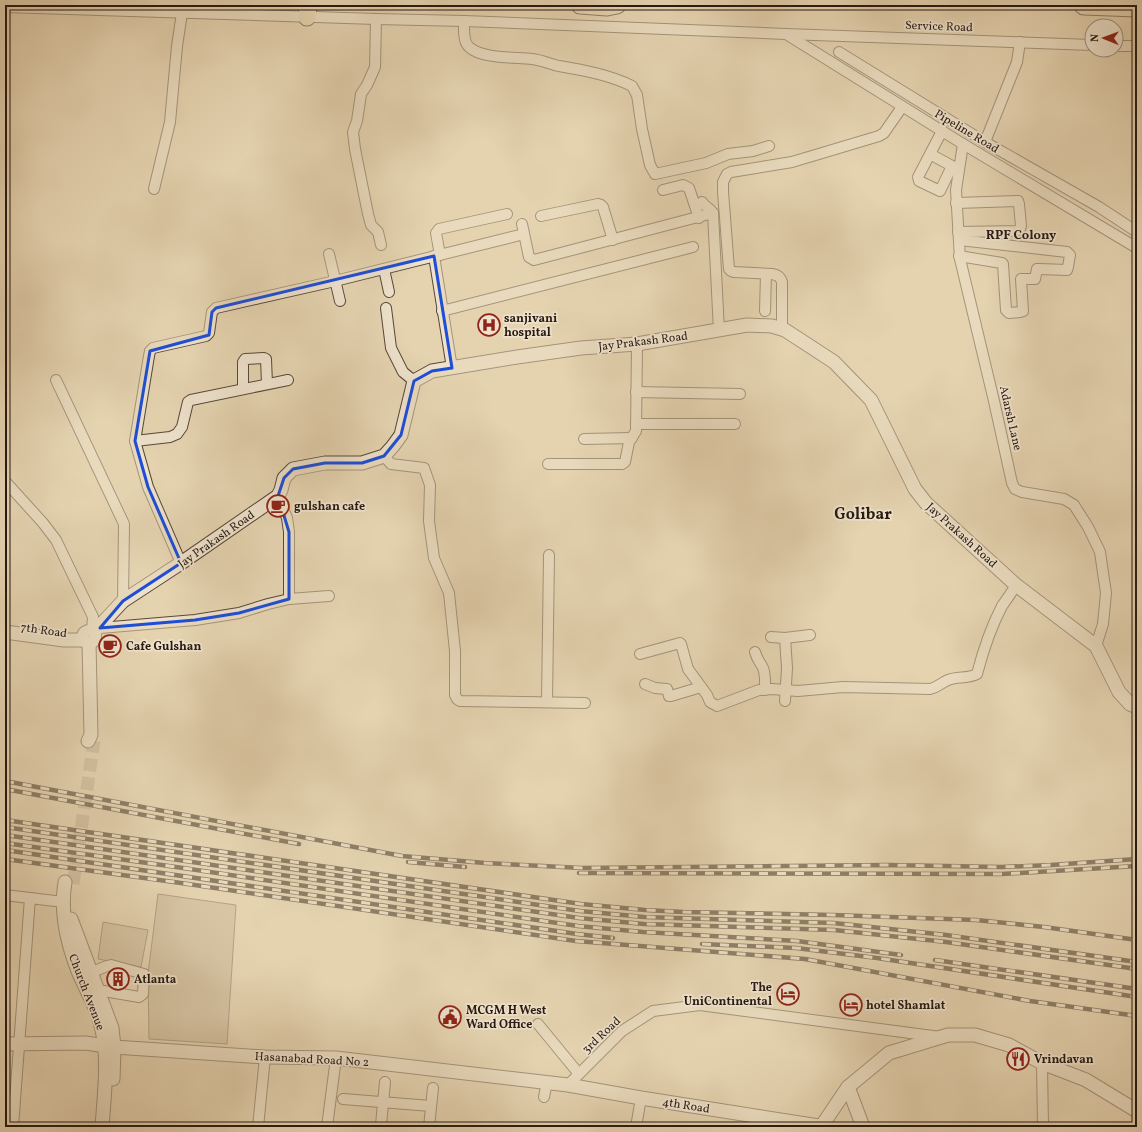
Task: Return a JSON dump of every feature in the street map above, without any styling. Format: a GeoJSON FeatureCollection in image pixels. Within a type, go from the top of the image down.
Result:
{"type":"FeatureCollection","features":[{"type":"Feature","properties":{"kind":"highway"},"geometry":{"type":"LineString","coordinates":[[580,5],[607,7],[617,5]]}},
{"type":"Feature","properties":{"kind":"highway"},"geometry":{"type":"LineString","coordinates":[[1084,5],[1137,7]]}},
{"type":"Feature","properties":{"kind":"street","name":"Service Road"},"geometry":{"type":"LineString","coordinates":[[5,7],[182,13],[307,11],[376,19],[1084,45]]}},
{"type":"Feature","properties":{"kind":"street"},"geometry":{"type":"LineString","coordinates":[[154,189],[170,122],[177,46],[182,13]]}},
{"type":"Feature","properties":{"kind":"street"},"geometry":{"type":"LineString","coordinates":[[376,19],[375,67],[361,94],[354,132],[355,149],[366,208],[371,225],[378,232],[381,245]]}},
{"type":"Feature","properties":{"kind":"street"},"geometry":{"type":"LineString","coordinates":[[464,21],[466,43],[470,48],[483,54],[507,58],[532,59],[557,66],[582,69],[632,86],[637,95],[642,130],[650,164],[655,174],[706,162],[728,154],[753,151],[769,146]]}},
{"type":"Feature","properties":{"kind":"street","name":"Pipeline Road"},"geometry":{"type":"LineString","coordinates":[[786,34],[942,132],[1137,248]]}},
{"type":"Feature","properties":{"kind":"street"},"geometry":{"type":"LineString","coordinates":[[985,142],[1016,62],[1020,42]]}},
{"type":"Feature","properties":{"kind":"street"},"geometry":{"type":"LineString","coordinates":[[1124,46],[1137,46]]}},
{"type":"Feature","properties":{"kind":"street"},"geometry":{"type":"LineString","coordinates":[[839,52],[985,142],[1099,207],[1137,232]]}},
{"type":"Feature","properties":{"kind":"street"},"geometry":{"type":"LineString","coordinates":[[782,329],[781,278],[778,275],[730,271],[723,192],[723,182],[727,174],[731,172],[792,162],[879,136],[884,132],[902,106]]}},
{"type":"Feature","properties":{"kind":"street"},"geometry":{"type":"LineString","coordinates":[[930,154],[952,166],[943,187],[938,191],[919,181],[918,179],[930,154],[942,132]]}},
{"type":"Feature","properties":{"kind":"street","name":"Adarsh Lane"},"geometry":{"type":"LineString","coordinates":[[962,144],[956,190],[959,256],[1012,483],[1015,489],[1022,492],[1064,499],[1074,505],[1088,527],[1100,552],[1106,594],[1103,624],[1096,646]]}},
{"type":"Feature","properties":{"kind":"street"},"geometry":{"type":"LineString","coordinates":[[663,190],[683,185],[689,188],[699,218]]}},
{"type":"Feature","properties":{"kind":"street"},"geometry":{"type":"LineString","coordinates":[[943,187],[956,190]]}},
{"type":"Feature","properties":{"kind":"street"},"geometry":{"type":"LineString","coordinates":[[956,203],[1018,201],[1021,226],[1017,231],[958,236]]}},
{"type":"Feature","properties":{"kind":"street"},"geometry":{"type":"LineString","coordinates":[[702,202],[713,213],[719,331]]}},
{"type":"Feature","properties":{"kind":"street"},"geometry":{"type":"LineString","coordinates":[[541,216],[598,204],[601,205],[603,207],[613,240]]}},
{"type":"Feature","properties":{"kind":"street"},"geometry":{"type":"LineString","coordinates":[[181,563],[148,487],[135,441],[150,351],[153,348],[206,336],[209,333],[212,312],[216,308],[437,256],[523,229],[529,257],[534,260],[699,218],[713,213]]}},
{"type":"Feature","properties":{"kind":"street"},"geometry":{"type":"LineString","coordinates":[[452,368],[442,311],[436,233],[438,229],[507,214]]}},
{"type":"Feature","properties":{"kind":"street"},"geometry":{"type":"LineString","coordinates":[[958,236],[1067,252],[1070,255],[1066,270],[1037,269],[1035,279],[1021,279],[1023,311],[1009,313],[1006,310],[1003,264],[959,256]]}},
{"type":"Feature","properties":{"kind":"street"},"geometry":{"type":"LineString","coordinates":[[442,311],[693,246]]}},
{"type":"Feature","properties":{"kind":"street"},"geometry":{"type":"LineString","coordinates":[[329,254],[340,301]]}},
{"type":"Feature","properties":{"kind":"street"},"geometry":{"type":"LineString","coordinates":[[384,269],[389,292]]}},
{"type":"Feature","properties":{"kind":"street"},"geometry":{"type":"LineString","coordinates":[[765,311],[766,274]]}},
{"type":"Feature","properties":{"kind":"street"},"geometry":{"type":"LineString","coordinates":[[289,599],[289,532],[287,518],[278,496],[282,490],[284,478],[293,468],[326,463],[362,463],[384,456],[401,434],[414,381],[403,372],[391,348],[386,308]]}},
{"type":"Feature","properties":{"kind":"street","name":"Jay Prakash Road"},"geometry":{"type":"LineString","coordinates":[[414,381],[432,371],[581,348],[637,344],[747,325],[772,326],[782,329],[834,362],[870,400],[915,489],[926,503],[1016,585],[1096,646],[1119,692],[1130,704],[1137,707]]}},
{"type":"Feature","properties":{"kind":"street"},"geometry":{"type":"LineString","coordinates":[[548,464],[622,464],[625,462],[629,442],[636,431],[637,344]]}},
{"type":"Feature","properties":{"kind":"street"},"geometry":{"type":"LineString","coordinates":[[243,389],[243,362],[245,359],[266,359],[266,384]]}},
{"type":"Feature","properties":{"kind":"street"},"geometry":{"type":"LineString","coordinates":[[56,380],[124,524],[123,601]]}},
{"type":"Feature","properties":{"kind":"street"},"geometry":{"type":"LineString","coordinates":[[135,441],[174,436],[178,434],[182,427],[188,402],[191,400],[288,380]]}},
{"type":"Feature","properties":{"kind":"street"},"geometry":{"type":"LineString","coordinates":[[636,392],[740,394]]}},
{"type":"Feature","properties":{"kind":"street"},"geometry":{"type":"LineString","coordinates":[[636,424],[735,424]]}},
{"type":"Feature","properties":{"kind":"street"},"geometry":{"type":"LineString","coordinates":[[584,439],[632,438]]}},
{"type":"Feature","properties":{"kind":"street"},"geometry":{"type":"LineString","coordinates":[[384,456],[391,464],[424,468],[430,485],[429,521],[434,558],[449,593],[455,651],[455,695],[457,699],[460,701],[585,703]]}},
{"type":"Feature","properties":{"kind":"street"},"geometry":{"type":"LineString","coordinates":[[5,481],[43,523],[56,540],[93,618],[90,635],[91,739]]}},
{"type":"Feature","properties":{"kind":"street","name":"Jay Prakash Road"},"geometry":{"type":"LineString","coordinates":[[90,635],[123,601],[278,496]]}},
{"type":"Feature","properties":{"kind":"street"},"geometry":{"type":"LineString","coordinates":[[547,702],[549,555]]}},
{"type":"Feature","properties":{"kind":"street"},"geometry":{"type":"LineString","coordinates":[[640,654],[680,643],[688,669],[707,695],[710,702],[717,706],[758,690],[806,690],[843,687],[937,687],[947,680],[972,677],[977,674],[984,650],[1002,606],[1016,585]]}},
{"type":"Feature","properties":{"kind":"street"},"geometry":{"type":"LineString","coordinates":[[5,632],[64,640],[239,613],[289,599],[329,596]]}},
{"type":"Feature","properties":{"kind":"street","name":"7th Road"},"geometry":{"type":"LineString","coordinates":[[5,624],[66,634],[90,635]]}},
{"type":"Feature","properties":{"kind":"street"},"geometry":{"type":"LineString","coordinates":[[771,637],[785,638],[810,635]]}},
{"type":"Feature","properties":{"kind":"street"},"geometry":{"type":"LineString","coordinates":[[785,638],[787,668],[785,701]]}},
{"type":"Feature","properties":{"kind":"street"},"geometry":{"type":"LineString","coordinates":[[755,652],[765,678],[765,690]]}},
{"type":"Feature","properties":{"kind":"street"},"geometry":{"type":"LineString","coordinates":[[645,684],[654,688],[667,689],[670,696],[701,688]]}},
{"type":"Feature","properties":{"kind":"street","name":"Church Avenue"},"geometry":{"type":"LineString","coordinates":[[86,975],[70,948],[64,921],[63,902],[69,883],[71,920],[102,1029],[109,1046],[102,1127]]}},
{"type":"Feature","properties":{"kind":"street"},"geometry":{"type":"LineString","coordinates":[[5,895],[63,902]]}},
{"type":"Feature","properties":{"kind":"street"},"geometry":{"type":"LineString","coordinates":[[13,1127],[30,898]]}},
{"type":"Feature","properties":{"kind":"street"},"geometry":{"type":"LineString","coordinates":[[98,990],[139,997],[142,996],[144,994],[144,974],[111,965],[86,975],[98,990],[112,1028],[109,1046],[114,1074],[109,1127]]}},
{"type":"Feature","properties":{"kind":"street","name":"3rd Road"},"geometry":{"type":"LineString","coordinates":[[568,1085],[622,1031],[653,1011],[700,1005],[941,1037]]}},
{"type":"Feature","properties":{"kind":"street"},"geometry":{"type":"LineString","coordinates":[[538,1024],[579,1074]]}},
{"type":"Feature","properties":{"kind":"street"},"geometry":{"type":"LineString","coordinates":[[822,1127],[848,1087],[888,1053],[948,1035],[975,1035],[1009,1045],[1042,1063],[1086,1080],[1137,1111]]}},
{"type":"Feature","properties":{"kind":"street","name":"Hasanabad Road No 2"},"geometry":{"type":"LineString","coordinates":[[5,1044],[85,1043],[265,1057],[336,1058],[547,1082],[641,1098]]}},
{"type":"Feature","properties":{"kind":"street"},"geometry":{"type":"LineString","coordinates":[[258,1127],[265,1057]]}},
{"type":"Feature","properties":{"kind":"street"},"geometry":{"type":"LineString","coordinates":[[327,1127],[336,1058]]}},
{"type":"Feature","properties":{"kind":"street"},"geometry":{"type":"LineString","coordinates":[[1042,1063],[1043,1127]]}},
{"type":"Feature","properties":{"kind":"street"},"geometry":{"type":"LineString","coordinates":[[381,1125],[385,1082]]}},
{"type":"Feature","properties":{"kind":"street"},"geometry":{"type":"LineString","coordinates":[[544,1097],[547,1082]]}},
{"type":"Feature","properties":{"kind":"street"},"geometry":{"type":"LineString","coordinates":[[848,1087],[863,1127]]}},
{"type":"Feature","properties":{"kind":"street"},"geometry":{"type":"LineString","coordinates":[[429,1127],[433,1088]]}},
{"type":"Feature","properties":{"kind":"street"},"geometry":{"type":"LineString","coordinates":[[636,1127],[641,1098]]}},
{"type":"Feature","properties":{"kind":"street","name":"4th Road"},"geometry":{"type":"LineString","coordinates":[[641,1098],[825,1127]]}},
{"type":"Feature","properties":{"kind":"street"},"geometry":{"type":"LineString","coordinates":[[343,1099],[431,1106]]}},
{"type":"Feature","properties":{"kind":"highlighted area"},"geometry":{"type":"Polygon","coordinates":[[[434,256],[452,368],[432,371],[414,381],[401,435],[384,456],[362,463],[325,463],[293,469],[284,478],[278,496],[289,532],[289,599],[239,613],[195,620],[100,628],[123,601],[181,563],[148,487],[135,441],[150,351],[209,335],[212,312],[216,308],[434,256]]]}},
{"type":"Feature","properties":{"kind":"shaded area"},"geometry":{"type":"Polygon","coordinates":[[[158,894],[236,905],[227,1044],[149,1039],[148,974],[158,894]]]}},
{"type":"Feature","properties":{"kind":"shaded area"},"geometry":{"type":"Polygon","coordinates":[[[103,922],[148,930],[141,967],[98,959],[103,922]]]}},
{"type":"Feature","properties":{"kind":"tunnel"},"geometry":{"type":"LineString","coordinates":[[73,884],[94,741]]}},
{"type":"Feature","properties":{"kind":"railway"},"geometry":{"type":"LineString","coordinates":[[5,781],[402,856],[485,863],[582,868],[888,865],[1001,867],[1137,859]]}},
{"type":"Feature","properties":{"kind":"railway"},"geometry":{"type":"LineString","coordinates":[[5,789],[299,844]]}},
{"type":"Feature","properties":{"kind":"railway"},"geometry":{"type":"LineString","coordinates":[[5,820],[581,904],[683,912],[976,920],[1044,927],[1137,940]]}},
{"type":"Feature","properties":{"kind":"railway"},"geometry":{"type":"LineString","coordinates":[[5,827],[580,911],[644,917],[834,923],[946,935],[1137,962]]}},
{"type":"Feature","properties":{"kind":"railway"},"geometry":{"type":"LineString","coordinates":[[5,835],[579,918],[644,924],[834,930],[946,942],[1137,969]]}},
{"type":"Feature","properties":{"kind":"railway"},"geometry":{"type":"LineString","coordinates":[[5,843],[578,926],[643,932],[797,941],[901,955]]}},
{"type":"Feature","properties":{"kind":"railway"},"geometry":{"type":"LineString","coordinates":[[5,850],[613,938]]}},
{"type":"Feature","properties":{"kind":"railway"},"geometry":{"type":"LineString","coordinates":[[5,859],[181,883],[576,941],[805,959],[1030,1001],[1137,1016]]}},
{"type":"Feature","properties":{"kind":"railway"},"geometry":{"type":"LineString","coordinates":[[408,862],[465,867]]}},
{"type":"Feature","properties":{"kind":"railway"},"geometry":{"type":"LineString","coordinates":[[579,873],[1002,874],[1137,866]]}},
{"type":"Feature","properties":{"kind":"railway"},"geometry":{"type":"LineString","coordinates":[[702,944],[796,948],[877,958],[1137,997]]}},
{"type":"Feature","properties":{"kind":"railway"},"geometry":{"type":"LineString","coordinates":[[935,960],[1137,989]]}},
{"type":"Feature","properties":{"kind":"place","name":"sanjivani hospital"},"geometry":{"type":"Point","coordinates":[489,325]}},
{"type":"Feature","properties":{"kind":"place","name":"gulshan cafe"},"geometry":{"type":"Point","coordinates":[278,506]}},
{"type":"Feature","properties":{"kind":"place","name":"Cafe Gulshan"},"geometry":{"type":"Point","coordinates":[110,646]}},
{"type":"Feature","properties":{"kind":"place","name":"Atlanta"},"geometry":{"type":"Point","coordinates":[118,979]}},
{"type":"Feature","properties":{"kind":"place","name":"The UniContinental"},"geometry":{"type":"Point","coordinates":[788,994]}},
{"type":"Feature","properties":{"kind":"place","name":"hotel Shamlat"},"geometry":{"type":"Point","coordinates":[851,1005]}},
{"type":"Feature","properties":{"kind":"place","name":"MCGM H West Ward Office"},"geometry":{"type":"Point","coordinates":[450,1017]}},
{"type":"Feature","properties":{"kind":"place","name":"Vrindavan"},"geometry":{"type":"Point","coordinates":[1018,1059]}},
{"type":"Feature","properties":{"kind":"district","name":"RPF Colony"},"geometry":{"type":"Point","coordinates":[1021,234]}},
{"type":"Feature","properties":{"kind":"district","name":"Golibar"},"geometry":{"type":"Point","coordinates":[863,513]}}]}
